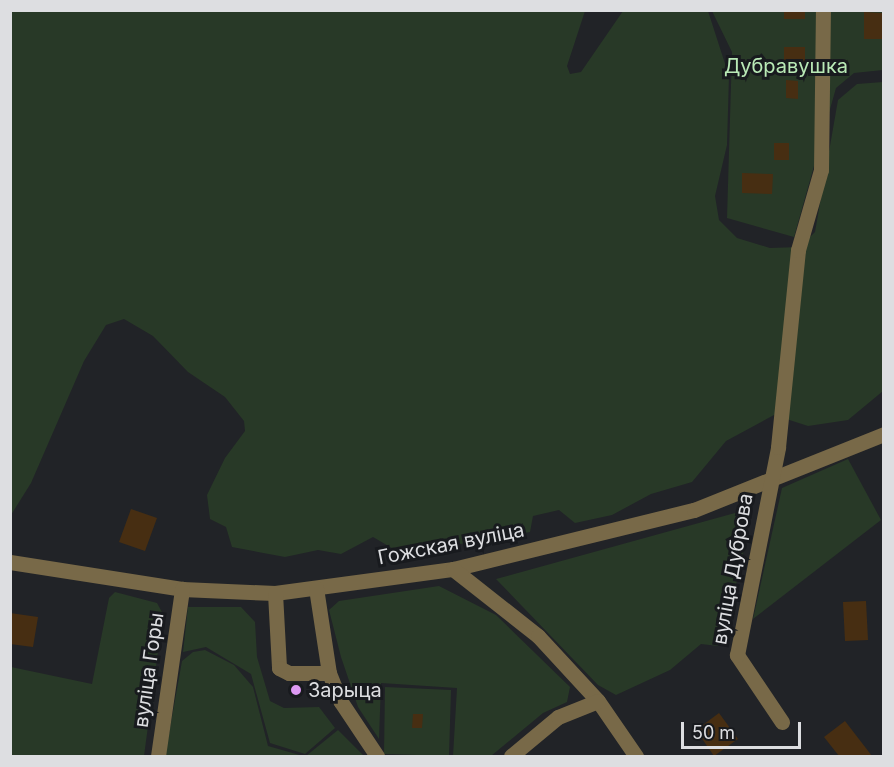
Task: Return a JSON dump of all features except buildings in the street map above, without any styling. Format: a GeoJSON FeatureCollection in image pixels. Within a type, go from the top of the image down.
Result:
{"type":"FeatureCollection","features":[{"type":"Feature","properties":{"kind":"street","name":"вуліца Дуброва"},"geometry":{"type":"LineString","coordinates":[[782,722],[737,655],[769,483],[795,312],[798,250],[821,170],[823,10]]}},
{"type":"Feature","properties":{"kind":"street","name":"Гожская вуліца"},"geometry":{"type":"LineString","coordinates":[[10,562],[182,589],[275,593],[453,569],[622,530],[769,483],[884,435]]}},
{"type":"Feature","properties":{"kind":"street"},"geometry":{"type":"LineString","coordinates":[[453,569],[538,636],[598,701],[636,756]]}},
{"type":"Feature","properties":{"kind":"street"},"geometry":{"type":"LineString","coordinates":[[316,588],[329,673],[341,702],[377,756]]}},
{"type":"Feature","properties":{"kind":"street","name":"вуліца Горы"},"geometry":{"type":"LineString","coordinates":[[158,756],[182,589]]}},
{"type":"Feature","properties":{"kind":"street"},"geometry":{"type":"LineString","coordinates":[[275,593],[279,668],[289,673],[329,673]]}},
{"type":"Feature","properties":{"kind":"street"},"geometry":{"type":"LineString","coordinates":[[511,756],[558,717],[598,701]]}},
{"type":"Feature","properties":{"kind":"green space"},"geometry":{"type":"Polygon","coordinates":[[[11,11],[585,11],[567,66],[570,74],[581,72],[623,11],[708,11],[729,76],[727,145],[715,196],[719,220],[737,238],[770,248],[800,247],[815,232],[838,100],[857,84],[883,82],[883,391],[848,420],[808,426],[774,415],[726,441],[692,482],[651,494],[612,515],[575,523],[559,510],[533,516],[530,532],[402,554],[373,537],[341,554],[318,550],[285,557],[232,547],[226,527],[210,519],[207,495],[225,458],[245,431],[244,421],[225,397],[188,372],[153,336],[124,319],[106,325],[84,361],[31,483],[11,515],[11,11]]]}},
{"type":"Feature","properties":{"kind":"green space","name":"Дубравушка"},"geometry":{"type":"Polygon","coordinates":[[[712,11],[883,11],[883,70],[854,73],[836,88],[794,237],[727,218],[732,52],[712,11]]]}},
{"type":"Feature","properties":{"kind":"green space"},"geometry":{"type":"Polygon","coordinates":[[[848,459],[881,520],[753,619],[782,488],[848,459]]]}},
{"type":"Feature","properties":{"kind":"green space"},"geometry":{"type":"Polygon","coordinates":[[[735,513],[749,516],[741,567],[718,646],[701,644],[670,670],[616,695],[598,685],[496,579],[735,513]]]}},
{"type":"Feature","properties":{"kind":"green space"},"geometry":{"type":"Polygon","coordinates":[[[439,586],[496,615],[570,687],[567,702],[543,713],[491,756],[453,756],[457,688],[381,683],[379,739],[358,707],[341,657],[329,610],[339,601],[439,586]]]}},
{"type":"Feature","properties":{"kind":"green space"},"geometry":{"type":"Polygon","coordinates":[[[115,592],[157,603],[163,614],[144,756],[11,756],[11,667],[92,684],[109,598],[115,592]]]}},
{"type":"Feature","properties":{"kind":"green space"},"geometry":{"type":"Polygon","coordinates":[[[188,607],[241,607],[255,622],[257,657],[270,701],[284,708],[319,707],[335,728],[305,754],[270,743],[251,674],[206,647],[183,652],[188,607]]]}},
{"type":"Feature","properties":{"kind":"green space"},"geometry":{"type":"Polygon","coordinates":[[[205,650],[234,665],[253,687],[268,746],[303,756],[165,756],[182,661],[193,652],[205,650]]]}},
{"type":"Feature","properties":{"kind":"green space"},"geometry":{"type":"Polygon","coordinates":[[[385,687],[451,690],[449,756],[384,754],[385,687]]]}},
{"type":"Feature","properties":{"kind":"green space"},"geometry":{"type":"Polygon","coordinates":[[[338,730],[364,756],[306,756],[338,730]]]}},
{"type":"Feature","properties":{"kind":"place","name":"Зарыца"},"geometry":{"type":"Point","coordinates":[296,690]}}]}
